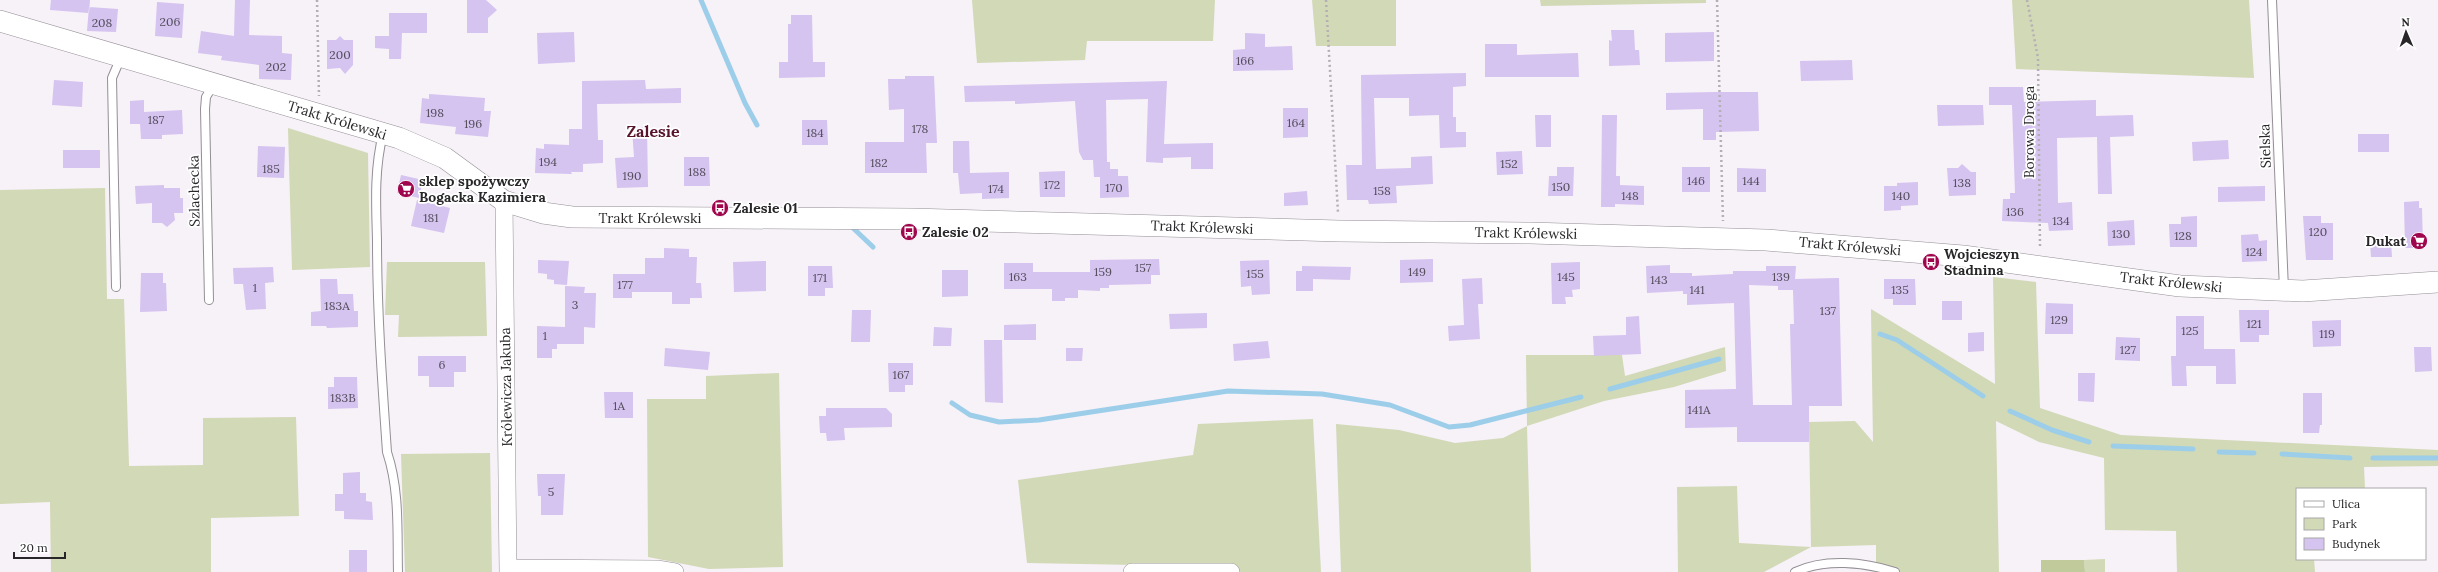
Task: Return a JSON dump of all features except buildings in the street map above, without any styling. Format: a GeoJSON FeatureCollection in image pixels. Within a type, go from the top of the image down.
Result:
{"type":"FeatureCollection","features":[{"type":"Feature","properties":{"kind":"street","name":"Trakt Królewski"},"geometry":{"type":"LineString","coordinates":[[0,21],[383,134],[445,158],[504,201],[543,213],[572,217],[912,219],[1339,231],[1530,233],[1726,239],[1827,244],[1963,256],[2180,286],[2284,291],[2438,282]]}},
{"type":"Feature","properties":{"kind":"street","name":"Królewicza Jakuba"},"geometry":{"type":"LineString","coordinates":[[504,201],[508,570]]}},
{"type":"Feature","properties":{"kind":"street"},"geometry":{"type":"LineString","coordinates":[[508,570],[649,569],[675,572]]}},
{"type":"Feature","properties":{"kind":"street"},"geometry":{"type":"LineString","coordinates":[[1132,572],[1231,572]]}},
{"type":"Feature","properties":{"kind":"lane","name":"Sielska"},"geometry":{"type":"LineString","coordinates":[[2272,0],[2284,291]]}},
{"type":"Feature","properties":{"kind":"lane"},"geometry":{"type":"LineString","coordinates":[[116,287],[112,78],[121,56]]}},
{"type":"Feature","properties":{"kind":"lane","name":"Szlachecka"},"geometry":{"type":"LineString","coordinates":[[209,300],[204,109],[206,97],[214,83]]}},
{"type":"Feature","properties":{"kind":"lane"},"geometry":{"type":"LineString","coordinates":[[383,134],[379,149],[376,184],[377,316],[387,452],[393,471],[396,495],[398,572]]}},
{"type":"Feature","properties":{"kind":"lane"},"geometry":{"type":"LineString","coordinates":[[1799,571],[1810,565],[1863,564],[1895,572]]}},
{"type":"Feature","properties":{"kind":"path"},"geometry":{"type":"LineString","coordinates":[[317,0],[320,115]]}},
{"type":"Feature","properties":{"kind":"path"},"geometry":{"type":"LineString","coordinates":[[1326,0],[1339,231]]}},
{"type":"Feature","properties":{"kind":"path"},"geometry":{"type":"LineString","coordinates":[[1717,0],[1723,222],[1726,239]]}},
{"type":"Feature","properties":{"kind":"path","name":"Borowa Droga"},"geometry":{"type":"LineString","coordinates":[[2027,0],[2038,58],[2040,266]]}},
{"type":"Feature","properties":{"kind":"green space"},"geometry":{"type":"Polygon","coordinates":[[[972,0],[1215,0],[1213,41],[1087,41],[1085,60],[977,63],[972,0]]]}},
{"type":"Feature","properties":{"kind":"green space"},"geometry":{"type":"Polygon","coordinates":[[[1312,0],[1396,0],[1396,46],[1316,46],[1312,0]]]}},
{"type":"Feature","properties":{"kind":"green space"},"geometry":{"type":"Polygon","coordinates":[[[1540,0],[1706,0],[1706,3],[1541,6],[1540,0]]]}},
{"type":"Feature","properties":{"kind":"green space"},"geometry":{"type":"Polygon","coordinates":[[[2012,0],[2249,0],[2254,78],[2016,69],[2012,0]]]}},
{"type":"Feature","properties":{"kind":"green space"},"geometry":{"type":"Polygon","coordinates":[[[288,128],[368,153],[370,267],[292,270],[288,128]]]}},
{"type":"Feature","properties":{"kind":"green space"},"geometry":{"type":"Polygon","coordinates":[[[105,188],[107,299],[124,299],[129,466],[203,465],[203,418],[296,417],[299,516],[211,518],[211,572],[51,572],[50,502],[0,504],[0,190],[105,188]]]}},
{"type":"Feature","properties":{"kind":"green space"},"geometry":{"type":"Polygon","coordinates":[[[387,262],[485,262],[487,336],[398,337],[399,315],[385,315],[387,262]]]}},
{"type":"Feature","properties":{"kind":"green space"},"geometry":{"type":"Polygon","coordinates":[[[1993,277],[2036,282],[2040,408],[2121,435],[2438,450],[2438,466],[2364,467],[2365,488],[2296,488],[2296,560],[2314,560],[2315,572],[2177,572],[2176,531],[2105,530],[2104,458],[2039,442],[1996,421],[1999,572],[1876,572],[1876,545],[1811,547],[1809,422],[1855,421],[1873,442],[1871,309],[1995,384],[1993,277]]]}},
{"type":"Feature","properties":{"kind":"green space"},"geometry":{"type":"Polygon","coordinates":[[[1725,347],[1726,371],[1674,387],[1604,401],[1527,426],[1526,355],[1622,355],[1625,376],[1725,347]]]}},
{"type":"Feature","properties":{"kind":"green space"},"geometry":{"type":"Polygon","coordinates":[[[779,373],[783,567],[709,569],[648,557],[647,399],[706,399],[706,376],[779,373]]]}},
{"type":"Feature","properties":{"kind":"green space"},"geometry":{"type":"Polygon","coordinates":[[[1313,419],[1321,572],[1236,572],[1137,565],[1027,563],[1018,480],[1193,455],[1198,424],[1313,419]]]}},
{"type":"Feature","properties":{"kind":"green space"},"geometry":{"type":"Polygon","coordinates":[[[1336,424],[1399,430],[1455,443],[1503,438],[1527,426],[1531,572],[1341,572],[1336,424]]]}},
{"type":"Feature","properties":{"kind":"green space"},"geometry":{"type":"Polygon","coordinates":[[[490,453],[492,572],[405,572],[401,454],[490,453]]]}},
{"type":"Feature","properties":{"kind":"green space"},"geometry":{"type":"Polygon","coordinates":[[[1737,486],[1739,543],[1811,547],[1764,572],[1678,572],[1677,487],[1737,486]]]}},
{"type":"Feature","properties":{"kind":"green space"},"geometry":{"type":"Polygon","coordinates":[[[2105,559],[2105,572],[2085,572],[2084,560],[2105,559]]]}},
{"type":"Feature","properties":{"kind":"green space"},"geometry":{"type":"Polygon","coordinates":[[[2041,560],[2084,560],[2085,572],[2041,572],[2041,560]]]}},
{"type":"Feature","properties":{"kind":"waterway"},"geometry":{"type":"LineString","coordinates":[[701,0],[745,103],[757,125]]}},
{"type":"Feature","properties":{"kind":"waterway"},"geometry":{"type":"LineString","coordinates":[[852,227],[873,247]]}},
{"type":"Feature","properties":{"kind":"waterway"},"geometry":{"type":"LineString","coordinates":[[1880,334],[1897,340],[1983,396]]}},
{"type":"Feature","properties":{"kind":"waterway"},"geometry":{"type":"LineString","coordinates":[[1610,389],[1719,359]]}},
{"type":"Feature","properties":{"kind":"waterway"},"geometry":{"type":"LineString","coordinates":[[952,403],[970,415],[999,422],[1039,420],[1228,391],[1322,394],[1390,405],[1449,427],[1470,425],[1581,397]]}},
{"type":"Feature","properties":{"kind":"waterway"},"geometry":{"type":"LineString","coordinates":[[2010,411],[2052,430],[2089,442]]}},
{"type":"Feature","properties":{"kind":"waterway"},"geometry":{"type":"LineString","coordinates":[[2113,446],[2193,449]]}},
{"type":"Feature","properties":{"kind":"waterway"},"geometry":{"type":"LineString","coordinates":[[2219,452],[2254,453]]}},
{"type":"Feature","properties":{"kind":"waterway"},"geometry":{"type":"LineString","coordinates":[[2282,454],[2350,458]]}},
{"type":"Feature","properties":{"kind":"waterway"},"geometry":{"type":"LineString","coordinates":[[2373,458],[2438,458]]}},
{"type":"Feature","properties":{"kind":"place","name":"sklep spożywczy Bogacka Kazimiera"},"geometry":{"type":"Point","coordinates":[406,189]}},
{"type":"Feature","properties":{"kind":"place","name":"Zalesie 01"},"geometry":{"type":"Point","coordinates":[720,208]}},
{"type":"Feature","properties":{"kind":"place","name":"Zalesie 02"},"geometry":{"type":"Point","coordinates":[909,232]}},
{"type":"Feature","properties":{"kind":"place","name":"Dukat"},"geometry":{"type":"Point","coordinates":[2419,241]}},
{"type":"Feature","properties":{"kind":"place","name":"Wojcieszyn Stadnina"},"geometry":{"type":"Point","coordinates":[1931,262]}},
{"type":"Feature","properties":{"kind":"district","name":"Zalesie"},"geometry":{"type":"Point","coordinates":[653,131]}}]}
